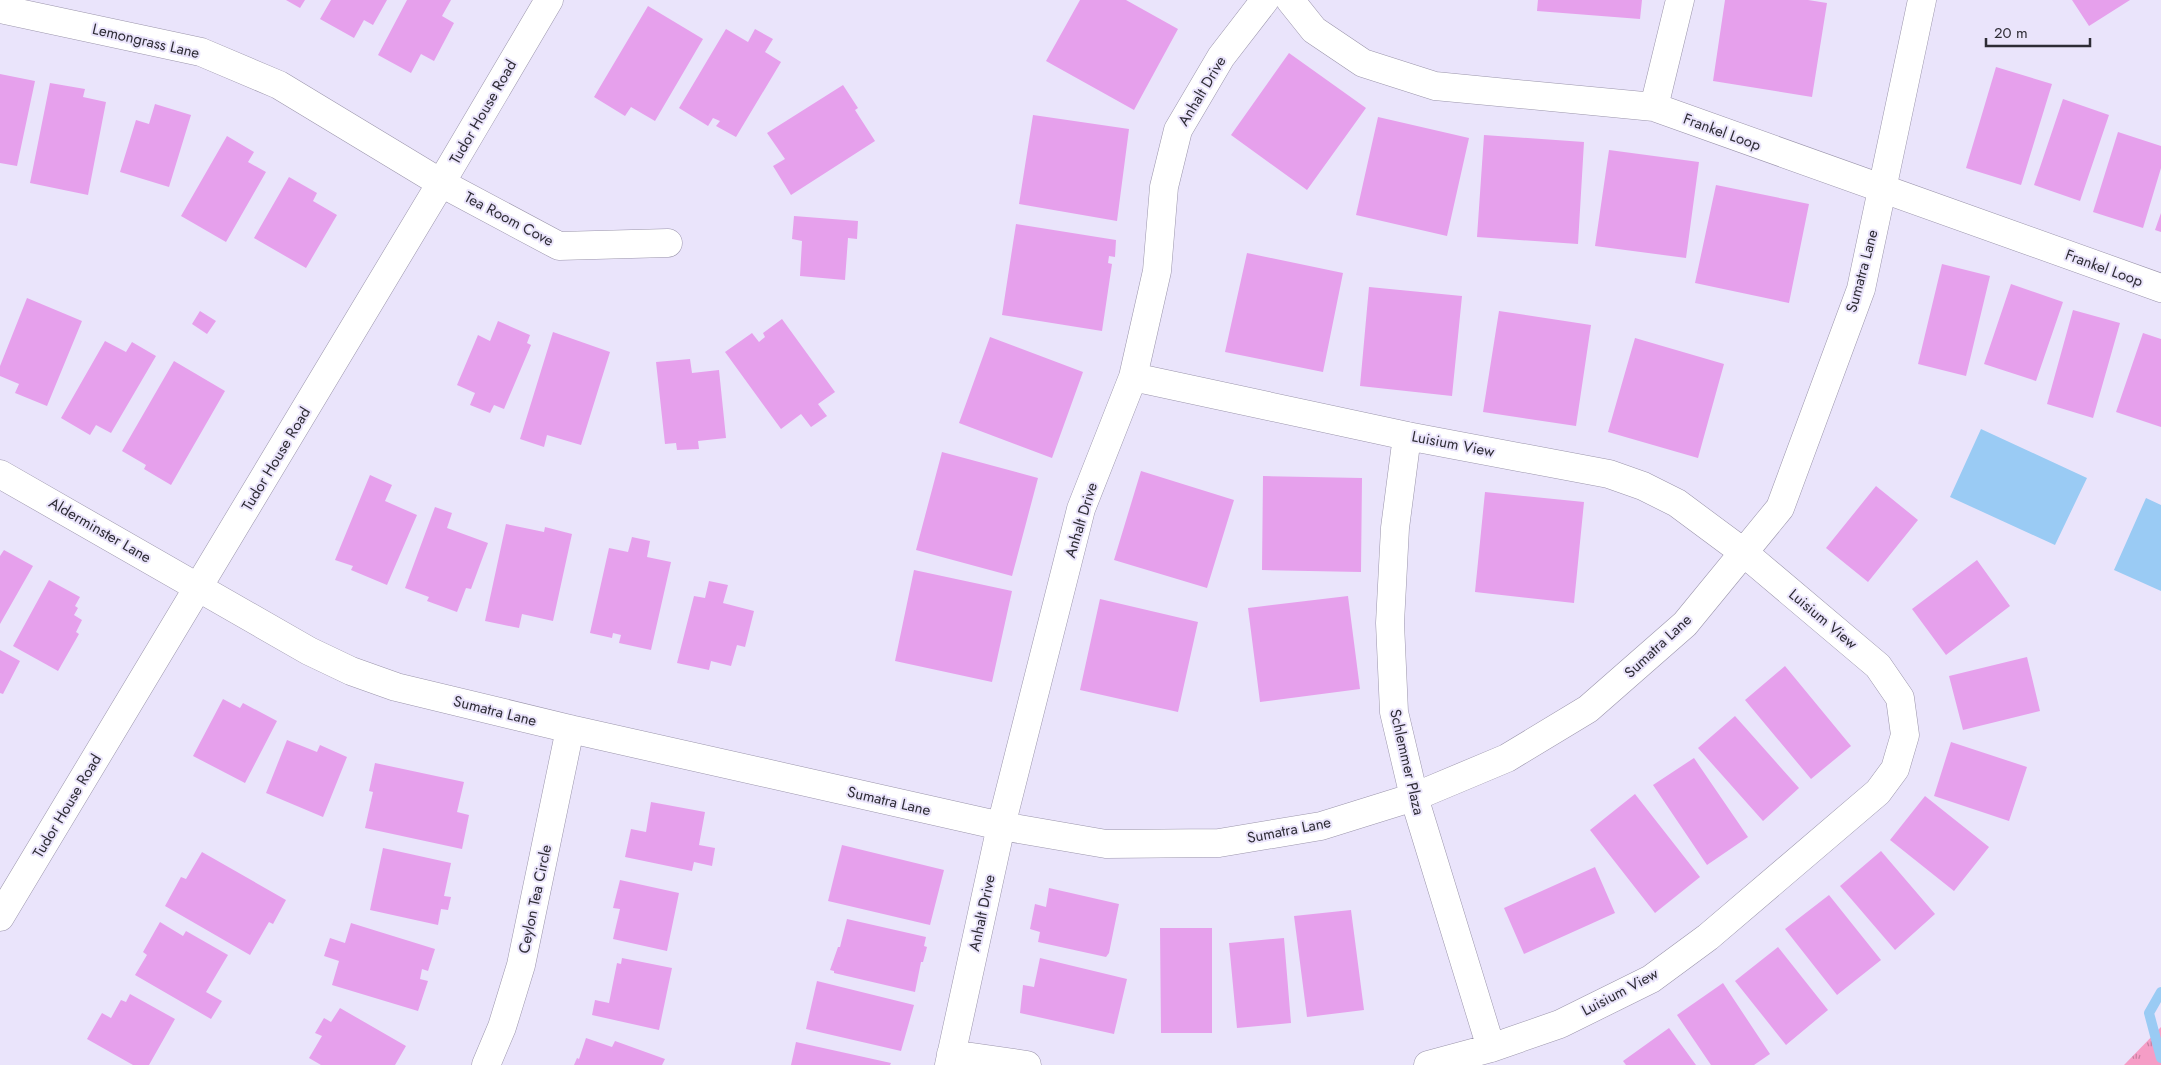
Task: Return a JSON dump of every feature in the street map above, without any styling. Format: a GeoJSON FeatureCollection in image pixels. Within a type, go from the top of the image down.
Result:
{"type":"FeatureCollection","features":[{"type":"Feature","properties":{"kind":"street","name":"Tudor House Road"},"geometry":{"type":"LineString","coordinates":[[0,917],[549,0]]}},
{"type":"Feature","properties":{"kind":"street","name":"Anhalt Drive"},"geometry":{"type":"LineString","coordinates":[[950,1059],[1001,826],[1081,509],[1133,377],[1157,271],[1164,187],[1178,130],[1221,57],[1265,0]]}},
{"type":"Feature","properties":{"kind":"street","name":"Frankel Loop"},"geometry":{"type":"LineString","coordinates":[[1290,0],[1314,30],[1363,62],[1435,86],[1654,107],[2161,288]]}},
{"type":"Feature","properties":{"kind":"street"},"geometry":{"type":"LineString","coordinates":[[1654,107],[1680,0]]}},
{"type":"Feature","properties":{"kind":"street","name":"Sumatra Lane"},"geometry":{"type":"LineString","coordinates":[[199,587],[309,651],[351,671],[396,687],[570,729],[1001,826],[1106,844],[1219,843],[1321,826],[1414,797],[1507,758],[1588,709],[1685,624],[1780,508],[1861,290],[1922,0]]}},
{"type":"Feature","properties":{"kind":"street","name":"Lemongrass Lane"},"geometry":{"type":"LineString","coordinates":[[0,9],[201,52],[279,86],[441,183]]}},
{"type":"Feature","properties":{"kind":"street","name":"Tea Room Cove"},"geometry":{"type":"LineString","coordinates":[[441,183],[559,246],[668,243]]}},
{"type":"Feature","properties":{"kind":"street","name":"Luisium View"},"geometry":{"type":"LineString","coordinates":[[1133,377],[1407,436],[1609,474],[1643,486],[1677,503],[1743,552],[1878,666],[1900,698],[1905,735],[1895,769],[1878,792],[1708,937],[1650,979],[1560,1024],[1491,1048],[1428,1065]]}},
{"type":"Feature","properties":{"kind":"street","name":"Schlemmer Plaza"},"geometry":{"type":"LineString","coordinates":[[1407,436],[1395,528],[1390,623],[1394,712],[1414,797],[1491,1048]]}},
{"type":"Feature","properties":{"kind":"street","name":"Alderminster Lane"},"geometry":{"type":"LineString","coordinates":[[0,474],[199,587]]}},
{"type":"Feature","properties":{"kind":"street","name":"Ceylon Tea Circle"},"geometry":{"type":"LineString","coordinates":[[486,1065],[502,1027],[521,965],[570,729]]}},
{"type":"Feature","properties":{"kind":"street"},"geometry":{"type":"LineString","coordinates":[[950,1059],[1027,1065]]}},
{"type":"Feature","properties":{"kind":"green space"},"geometry":{"type":"Polygon","coordinates":[[[2161,1027],[2161,1065],[2124,1065],[2161,1027]]]}},
{"type":"Feature","properties":{"kind":"water"},"geometry":{"type":"Polygon","coordinates":[[[1981,429],[2087,478],[2055,545],[1950,497],[1981,429]]]}},
{"type":"Feature","properties":{"kind":"water"},"geometry":{"type":"Polygon","coordinates":[[[2146,498],[2161,505],[2161,591],[2114,570],[2146,498]]]}},
{"type":"Feature","properties":{"kind":"building"},"geometry":{"type":"Polygon","coordinates":[[[286,0],[305,0],[300,8],[286,0]]]}},
{"type":"Feature","properties":{"kind":"building"},"geometry":{"type":"Polygon","coordinates":[[[331,0],[387,0],[373,25],[364,20],[354,38],[320,19],[331,0]]]}},
{"type":"Feature","properties":{"kind":"building"},"geometry":{"type":"Polygon","coordinates":[[[407,0],[451,0],[442,16],[454,23],[434,61],[421,54],[411,73],[378,55],[407,0]]]}},
{"type":"Feature","properties":{"kind":"building"},"geometry":{"type":"Polygon","coordinates":[[[1080,0],[1126,0],[1178,29],[1134,110],[1046,61],[1080,0]]]}},
{"type":"Feature","properties":{"kind":"building"},"geometry":{"type":"Polygon","coordinates":[[[1538,0],[1642,0],[1640,19],[1537,11],[1538,0]]]}},
{"type":"Feature","properties":{"kind":"building"},"geometry":{"type":"Polygon","coordinates":[[[1725,0],[1808,0],[1827,3],[1812,97],[1713,81],[1725,0]]]}},
{"type":"Feature","properties":{"kind":"building"},"geometry":{"type":"Polygon","coordinates":[[[2072,0],[2130,0],[2089,26],[2072,0]]]}},
{"type":"Feature","properties":{"kind":"building"},"geometry":{"type":"Polygon","coordinates":[[[648,6],[703,39],[655,121],[631,107],[625,116],[594,97],[648,6]]]}},
{"type":"Feature","properties":{"kind":"building"},"geometry":{"type":"Polygon","coordinates":[[[726,29],[748,42],[755,29],[773,39],[765,52],[781,62],[736,137],[716,126],[720,121],[713,118],[708,126],[679,108],[726,29]]]}},
{"type":"Feature","properties":{"kind":"building"},"geometry":{"type":"Polygon","coordinates":[[[1289,53],[1366,108],[1307,190],[1231,135],[1289,53]]]}},
{"type":"Feature","properties":{"kind":"building"},"geometry":{"type":"Polygon","coordinates":[[[1996,67],[2052,84],[2021,185],[1966,168],[1996,67]]]}},
{"type":"Feature","properties":{"kind":"building"},"geometry":{"type":"Polygon","coordinates":[[[0,74],[35,81],[17,166],[0,163],[0,74]]]}},
{"type":"Feature","properties":{"kind":"building"},"geometry":{"type":"Polygon","coordinates":[[[50,83],[85,89],[83,97],[106,102],[88,195],[30,183],[50,83]]]}},
{"type":"Feature","properties":{"kind":"building"},"geometry":{"type":"Polygon","coordinates":[[[843,85],[858,108],[855,110],[875,141],[791,195],[773,166],[785,159],[767,133],[843,85]]]}},
{"type":"Feature","properties":{"kind":"building"},"geometry":{"type":"Polygon","coordinates":[[[2063,99],[2109,115],[2080,201],[2034,185],[2063,99]]]}},
{"type":"Feature","properties":{"kind":"building"},"geometry":{"type":"Polygon","coordinates":[[[155,104],[191,115],[169,187],[120,172],[136,120],[149,124],[155,104]]]}},
{"type":"Feature","properties":{"kind":"building"},"geometry":{"type":"Polygon","coordinates":[[[1033,115],[1129,129],[1117,221],[1019,204],[1033,115]]]}},
{"type":"Feature","properties":{"kind":"building"},"geometry":{"type":"Polygon","coordinates":[[[1378,117],[1469,138],[1447,236],[1356,215],[1378,117]]]}},
{"type":"Feature","properties":{"kind":"building"},"geometry":{"type":"Polygon","coordinates":[[[2118,132],[2161,146],[2161,168],[2143,228],[2093,212],[2118,132]]]}},
{"type":"Feature","properties":{"kind":"building"},"geometry":{"type":"Polygon","coordinates":[[[1484,135],[1584,142],[1578,244],[1477,237],[1484,135]]]}},
{"type":"Feature","properties":{"kind":"building"},"geometry":{"type":"Polygon","coordinates":[[[227,136],[254,152],[248,162],[266,172],[226,242],[181,216],[227,136]]]}},
{"type":"Feature","properties":{"kind":"building"},"geometry":{"type":"Polygon","coordinates":[[[1609,150],[1699,162],[1686,258],[1595,246],[1609,150]]]}},
{"type":"Feature","properties":{"kind":"building"},"geometry":{"type":"Polygon","coordinates":[[[289,177],[317,193],[313,201],[337,215],[306,268],[254,238],[289,177]]]}},
{"type":"Feature","properties":{"kind":"building"},"geometry":{"type":"Polygon","coordinates":[[[1716,185],[1809,204],[1789,303],[1695,283],[1716,185]]]}},
{"type":"Feature","properties":{"kind":"building"},"geometry":{"type":"Polygon","coordinates":[[[2161,213],[2161,232],[2155,230],[2161,213]]]}},
{"type":"Feature","properties":{"kind":"building"},"geometry":{"type":"Polygon","coordinates":[[[794,216],[858,221],[857,239],[848,238],[845,280],[800,276],[802,241],[792,239],[794,216]]]}},
{"type":"Feature","properties":{"kind":"building"},"geometry":{"type":"Polygon","coordinates":[[[1016,224],[1116,240],[1115,257],[1109,256],[1108,263],[1112,264],[1102,331],[1002,315],[1016,224]]]}},
{"type":"Feature","properties":{"kind":"building"},"geometry":{"type":"Polygon","coordinates":[[[1247,253],[1343,273],[1323,372],[1225,352],[1247,253]]]}},
{"type":"Feature","properties":{"kind":"building"},"geometry":{"type":"Polygon","coordinates":[[[1942,264],[1990,276],[1966,376],[1918,364],[1942,264]]]}},
{"type":"Feature","properties":{"kind":"building"},"geometry":{"type":"Polygon","coordinates":[[[2011,284],[2063,302],[2036,381],[1984,364],[2011,284]]]}},
{"type":"Feature","properties":{"kind":"building"},"geometry":{"type":"Polygon","coordinates":[[[1369,287],[1462,296],[1452,396],[1360,386],[1369,287]]]}},
{"type":"Feature","properties":{"kind":"building"},"geometry":{"type":"Polygon","coordinates":[[[27,298],[82,321],[47,406],[15,393],[19,384],[0,376],[0,366],[27,298]]]}},
{"type":"Feature","properties":{"kind":"building"},"geometry":{"type":"Polygon","coordinates":[[[2073,310],[2120,323],[2093,418],[2047,404],[2073,310]]]}},
{"type":"Feature","properties":{"kind":"building"},"geometry":{"type":"Polygon","coordinates":[[[200,311],[216,321],[207,334],[192,324],[200,311]]]}},
{"type":"Feature","properties":{"kind":"building"},"geometry":{"type":"Polygon","coordinates":[[[1499,311],[1591,325],[1576,426],[1483,412],[1499,311]]]}},
{"type":"Feature","properties":{"kind":"building"},"geometry":{"type":"Polygon","coordinates":[[[782,319],[835,392],[818,404],[827,416],[811,427],[801,414],[781,429],[725,352],[752,333],[759,342],[765,337],[763,333],[782,319]]]}},
{"type":"Feature","properties":{"kind":"building"},"geometry":{"type":"Polygon","coordinates":[[[498,321],[530,335],[527,343],[531,345],[504,409],[494,405],[490,413],[470,405],[475,393],[457,385],[478,335],[490,341],[498,321]]]}},
{"type":"Feature","properties":{"kind":"building"},"geometry":{"type":"Polygon","coordinates":[[[553,332],[610,352],[581,445],[547,435],[544,447],[520,439],[553,332]]]}},
{"type":"Feature","properties":{"kind":"building"},"geometry":{"type":"Polygon","coordinates":[[[2143,333],[2161,339],[2161,427],[2116,412],[2143,333]]]}},
{"type":"Feature","properties":{"kind":"building"},"geometry":{"type":"Polygon","coordinates":[[[990,337],[1083,372],[1052,458],[959,423],[990,337]]]}},
{"type":"Feature","properties":{"kind":"building"},"geometry":{"type":"Polygon","coordinates":[[[1635,338],[1724,364],[1698,458],[1608,432],[1635,338]]]}},
{"type":"Feature","properties":{"kind":"building"},"geometry":{"type":"Polygon","coordinates":[[[105,341],[126,352],[132,342],[156,356],[111,433],[96,425],[90,435],[61,418],[105,341]]]}},
{"type":"Feature","properties":{"kind":"building"},"geometry":{"type":"Polygon","coordinates":[[[690,359],[692,373],[719,370],[726,438],[698,441],[699,449],[677,450],[676,443],[665,444],[656,362],[690,359]]]}},
{"type":"Feature","properties":{"kind":"building"},"geometry":{"type":"Polygon","coordinates":[[[174,361],[225,391],[171,485],[144,469],[146,465],[122,451],[174,361]]]}},
{"type":"Feature","properties":{"kind":"building"},"geometry":{"type":"Polygon","coordinates":[[[942,452],[1038,478],[1012,576],[916,550],[942,452]]]}},
{"type":"Feature","properties":{"kind":"building"},"geometry":{"type":"Polygon","coordinates":[[[1141,471],[1234,500],[1207,588],[1114,560],[1141,471]]]}},
{"type":"Feature","properties":{"kind":"building"},"geometry":{"type":"Polygon","coordinates":[[[370,475],[392,485],[385,501],[417,515],[387,585],[351,570],[353,566],[335,560],[370,475]]]}},
{"type":"Feature","properties":{"kind":"building"},"geometry":{"type":"Polygon","coordinates":[[[1263,476],[1362,478],[1361,572],[1262,570],[1263,476]]]}},
{"type":"Feature","properties":{"kind":"building"},"geometry":{"type":"Polygon","coordinates":[[[1876,486],[1918,520],[1868,582],[1826,548],[1876,486]]]}},
{"type":"Feature","properties":{"kind":"building"},"geometry":{"type":"Polygon","coordinates":[[[1485,492],[1584,502],[1574,603],[1475,592],[1485,492]]]}},
{"type":"Feature","properties":{"kind":"building"},"geometry":{"type":"Polygon","coordinates":[[[435,507],[452,513],[447,528],[488,543],[471,589],[466,588],[457,612],[427,601],[429,597],[405,588],[435,507]]]}},
{"type":"Feature","properties":{"kind":"building"},"geometry":{"type":"Polygon","coordinates":[[[506,524],[544,532],[545,527],[572,534],[553,621],[522,614],[519,628],[485,621],[506,524]]]}},
{"type":"Feature","properties":{"kind":"building"},"geometry":{"type":"Polygon","coordinates":[[[632,537],[650,541],[647,557],[671,562],[651,650],[619,643],[621,635],[613,633],[612,638],[590,633],[609,548],[628,552],[632,537]]]}},
{"type":"Feature","properties":{"kind":"building"},"geometry":{"type":"Polygon","coordinates":[[[4,550],[33,566],[0,624],[0,556],[4,550]]]}},
{"type":"Feature","properties":{"kind":"building"},"geometry":{"type":"Polygon","coordinates":[[[1977,560],[2010,606],[1946,655],[1912,609],[1977,560]]]}},
{"type":"Feature","properties":{"kind":"building"},"geometry":{"type":"Polygon","coordinates":[[[914,570],[1012,591],[992,682],[895,661],[914,570]]]}},
{"type":"Feature","properties":{"kind":"building"},"geometry":{"type":"Polygon","coordinates":[[[49,580],[80,597],[75,606],[78,608],[74,615],[82,620],[76,632],[79,634],[58,671],[13,646],[49,580]]]}},
{"type":"Feature","properties":{"kind":"building"},"geometry":{"type":"Polygon","coordinates":[[[709,581],[728,585],[723,603],[754,611],[745,647],[737,645],[731,666],[711,661],[709,670],[677,663],[694,596],[705,598],[709,581]]]}},
{"type":"Feature","properties":{"kind":"building"},"geometry":{"type":"Polygon","coordinates":[[[1348,596],[1360,689],[1260,702],[1248,608],[1348,596]]]}},
{"type":"Feature","properties":{"kind":"building"},"geometry":{"type":"Polygon","coordinates":[[[1100,599],[1198,622],[1178,712],[1080,690],[1100,599]]]}},
{"type":"Feature","properties":{"kind":"building"},"geometry":{"type":"Polygon","coordinates":[[[0,650],[20,661],[3,694],[0,693],[0,650]]]}},
{"type":"Feature","properties":{"kind":"building"},"geometry":{"type":"Polygon","coordinates":[[[2027,657],[2040,711],[1963,730],[1949,676],[2027,657]]]}},
{"type":"Feature","properties":{"kind":"building"},"geometry":{"type":"Polygon","coordinates":[[[1785,666],[1851,746],[1811,779],[1745,700],[1785,666]]]}},
{"type":"Feature","properties":{"kind":"building"},"geometry":{"type":"Polygon","coordinates":[[[223,699],[240,708],[243,703],[277,721],[245,783],[193,756],[223,699]]]}},
{"type":"Feature","properties":{"kind":"building"},"geometry":{"type":"Polygon","coordinates":[[[1735,716],[1799,788],[1763,821],[1698,748],[1735,716]]]}},
{"type":"Feature","properties":{"kind":"building"},"geometry":{"type":"Polygon","coordinates":[[[287,740],[317,752],[320,745],[347,757],[323,817],[266,793],[287,740]]]}},
{"type":"Feature","properties":{"kind":"building"},"geometry":{"type":"Polygon","coordinates":[[[1951,742],[2027,767],[2009,821],[1934,796],[1951,742]]]}},
{"type":"Feature","properties":{"kind":"building"},"geometry":{"type":"Polygon","coordinates":[[[1694,758],[1748,837],[1707,865],[1653,785],[1694,758]]]}},
{"type":"Feature","properties":{"kind":"building"},"geometry":{"type":"Polygon","coordinates":[[[375,763],[464,782],[457,812],[469,815],[462,849],[365,828],[373,792],[369,791],[375,763]]]}},
{"type":"Feature","properties":{"kind":"building"},"geometry":{"type":"Polygon","coordinates":[[[1635,794],[1700,877],[1655,913],[1590,830],[1635,794]]]}},
{"type":"Feature","properties":{"kind":"building"},"geometry":{"type":"Polygon","coordinates":[[[1925,796],[1989,847],[1954,891],[1890,840],[1925,796]]]}},
{"type":"Feature","properties":{"kind":"building"},"geometry":{"type":"Polygon","coordinates":[[[651,802],[705,812],[699,845],[715,848],[712,866],[694,862],[692,871],[625,857],[631,829],[646,832],[651,802]]]}},
{"type":"Feature","properties":{"kind":"building"},"geometry":{"type":"Polygon","coordinates":[[[842,845],[944,870],[930,925],[828,901],[842,845]]]}},
{"type":"Feature","properties":{"kind":"building"},"geometry":{"type":"Polygon","coordinates":[[[383,848],[451,863],[444,896],[451,897],[448,910],[441,909],[438,925],[370,910],[383,848]]]}},
{"type":"Feature","properties":{"kind":"building"},"geometry":{"type":"Polygon","coordinates":[[[1881,851],[1935,914],[1895,950],[1840,886],[1881,851]]]}},
{"type":"Feature","properties":{"kind":"building"},"geometry":{"type":"Polygon","coordinates":[[[202,852],[286,900],[273,924],[269,922],[250,955],[165,906],[181,877],[186,879],[202,852]]]}},
{"type":"Feature","properties":{"kind":"building"},"geometry":{"type":"Polygon","coordinates":[[[1595,867],[1615,913],[1524,954],[1504,908],[1595,867]]]}},
{"type":"Feature","properties":{"kind":"building"},"geometry":{"type":"Polygon","coordinates":[[[620,880],[679,893],[667,951],[613,939],[620,909],[613,908],[620,880]]]}},
{"type":"Feature","properties":{"kind":"building"},"geometry":{"type":"Polygon","coordinates":[[[1049,888],[1119,904],[1109,953],[1106,957],[1038,942],[1040,932],[1030,929],[1035,904],[1046,907],[1049,888]]]}},
{"type":"Feature","properties":{"kind":"building"},"geometry":{"type":"Polygon","coordinates":[[[1829,895],[1881,960],[1837,995],[1785,929],[1829,895]]]}},
{"type":"Feature","properties":{"kind":"building"},"geometry":{"type":"Polygon","coordinates":[[[1351,910],[1364,1010],[1307,1017],[1294,916],[1351,910]]]}},
{"type":"Feature","properties":{"kind":"building"},"geometry":{"type":"Polygon","coordinates":[[[847,919],[926,937],[924,946],[927,947],[923,962],[921,962],[915,992],[834,973],[834,971],[830,970],[838,947],[840,947],[847,919]]]}},
{"type":"Feature","properties":{"kind":"building"},"geometry":{"type":"Polygon","coordinates":[[[160,922],[183,936],[186,931],[228,955],[206,992],[222,1001],[211,1019],[135,975],[147,955],[143,952],[160,922]]]}},
{"type":"Feature","properties":{"kind":"building"},"geometry":{"type":"Polygon","coordinates":[[[351,923],[435,949],[428,971],[422,969],[420,979],[428,981],[418,1011],[332,985],[339,961],[324,956],[330,938],[345,943],[351,923]]]}},
{"type":"Feature","properties":{"kind":"building"},"geometry":{"type":"Polygon","coordinates":[[[1160,928],[1212,928],[1212,1033],[1161,1033],[1160,928]]]}},
{"type":"Feature","properties":{"kind":"building"},"geometry":{"type":"Polygon","coordinates":[[[1284,938],[1291,1023],[1237,1028],[1229,943],[1284,938]]]}},
{"type":"Feature","properties":{"kind":"building"},"geometry":{"type":"Polygon","coordinates":[[[1778,947],[1828,1010],[1786,1045],[1735,981],[1778,947]]]}},
{"type":"Feature","properties":{"kind":"building"},"geometry":{"type":"Polygon","coordinates":[[[622,958],[672,968],[659,1030],[592,1015],[595,1000],[609,1003],[617,963],[621,964],[622,958]]]}},
{"type":"Feature","properties":{"kind":"building"},"geometry":{"type":"Polygon","coordinates":[[[1040,958],[1127,979],[1114,1034],[1020,1013],[1023,985],[1034,987],[1040,958]]]}},
{"type":"Feature","properties":{"kind":"building"},"geometry":{"type":"Polygon","coordinates":[[[817,981],[914,1005],[901,1051],[806,1029],[817,981]]]}},
{"type":"Feature","properties":{"kind":"building"},"geometry":{"type":"Polygon","coordinates":[[[1723,983],[1770,1054],[1754,1065],[1711,1065],[1677,1015],[1723,983]]]}},
{"type":"Feature","properties":{"kind":"building"},"geometry":{"type":"Polygon","coordinates":[[[130,994],[175,1019],[149,1065],[133,1065],[87,1039],[102,1013],[111,1018],[121,1000],[126,1002],[130,994]]]}},
{"type":"Feature","properties":{"kind":"building"},"geometry":{"type":"Polygon","coordinates":[[[340,1008],[406,1046],[395,1065],[321,1065],[309,1058],[322,1036],[315,1033],[324,1018],[331,1022],[340,1008]]]}},
{"type":"Feature","properties":{"kind":"building"},"geometry":{"type":"Polygon","coordinates":[[[1669,1028],[1696,1065],[1626,1065],[1623,1061],[1669,1028]]]}},
{"type":"Feature","properties":{"kind":"building"},"geometry":{"type":"Polygon","coordinates":[[[586,1038],[612,1047],[615,1041],[665,1059],[662,1065],[574,1065],[577,1058],[579,1059],[586,1038]]]}},
{"type":"Feature","properties":{"kind":"building"},"geometry":{"type":"Polygon","coordinates":[[[796,1042],[891,1063],[890,1065],[791,1065],[796,1042]]]}},
{"type":"Feature","properties":{"kind":"waterway"},"geometry":{"type":"LineString","coordinates":[[2161,992],[2149,1013],[2161,1058]]}}]}
